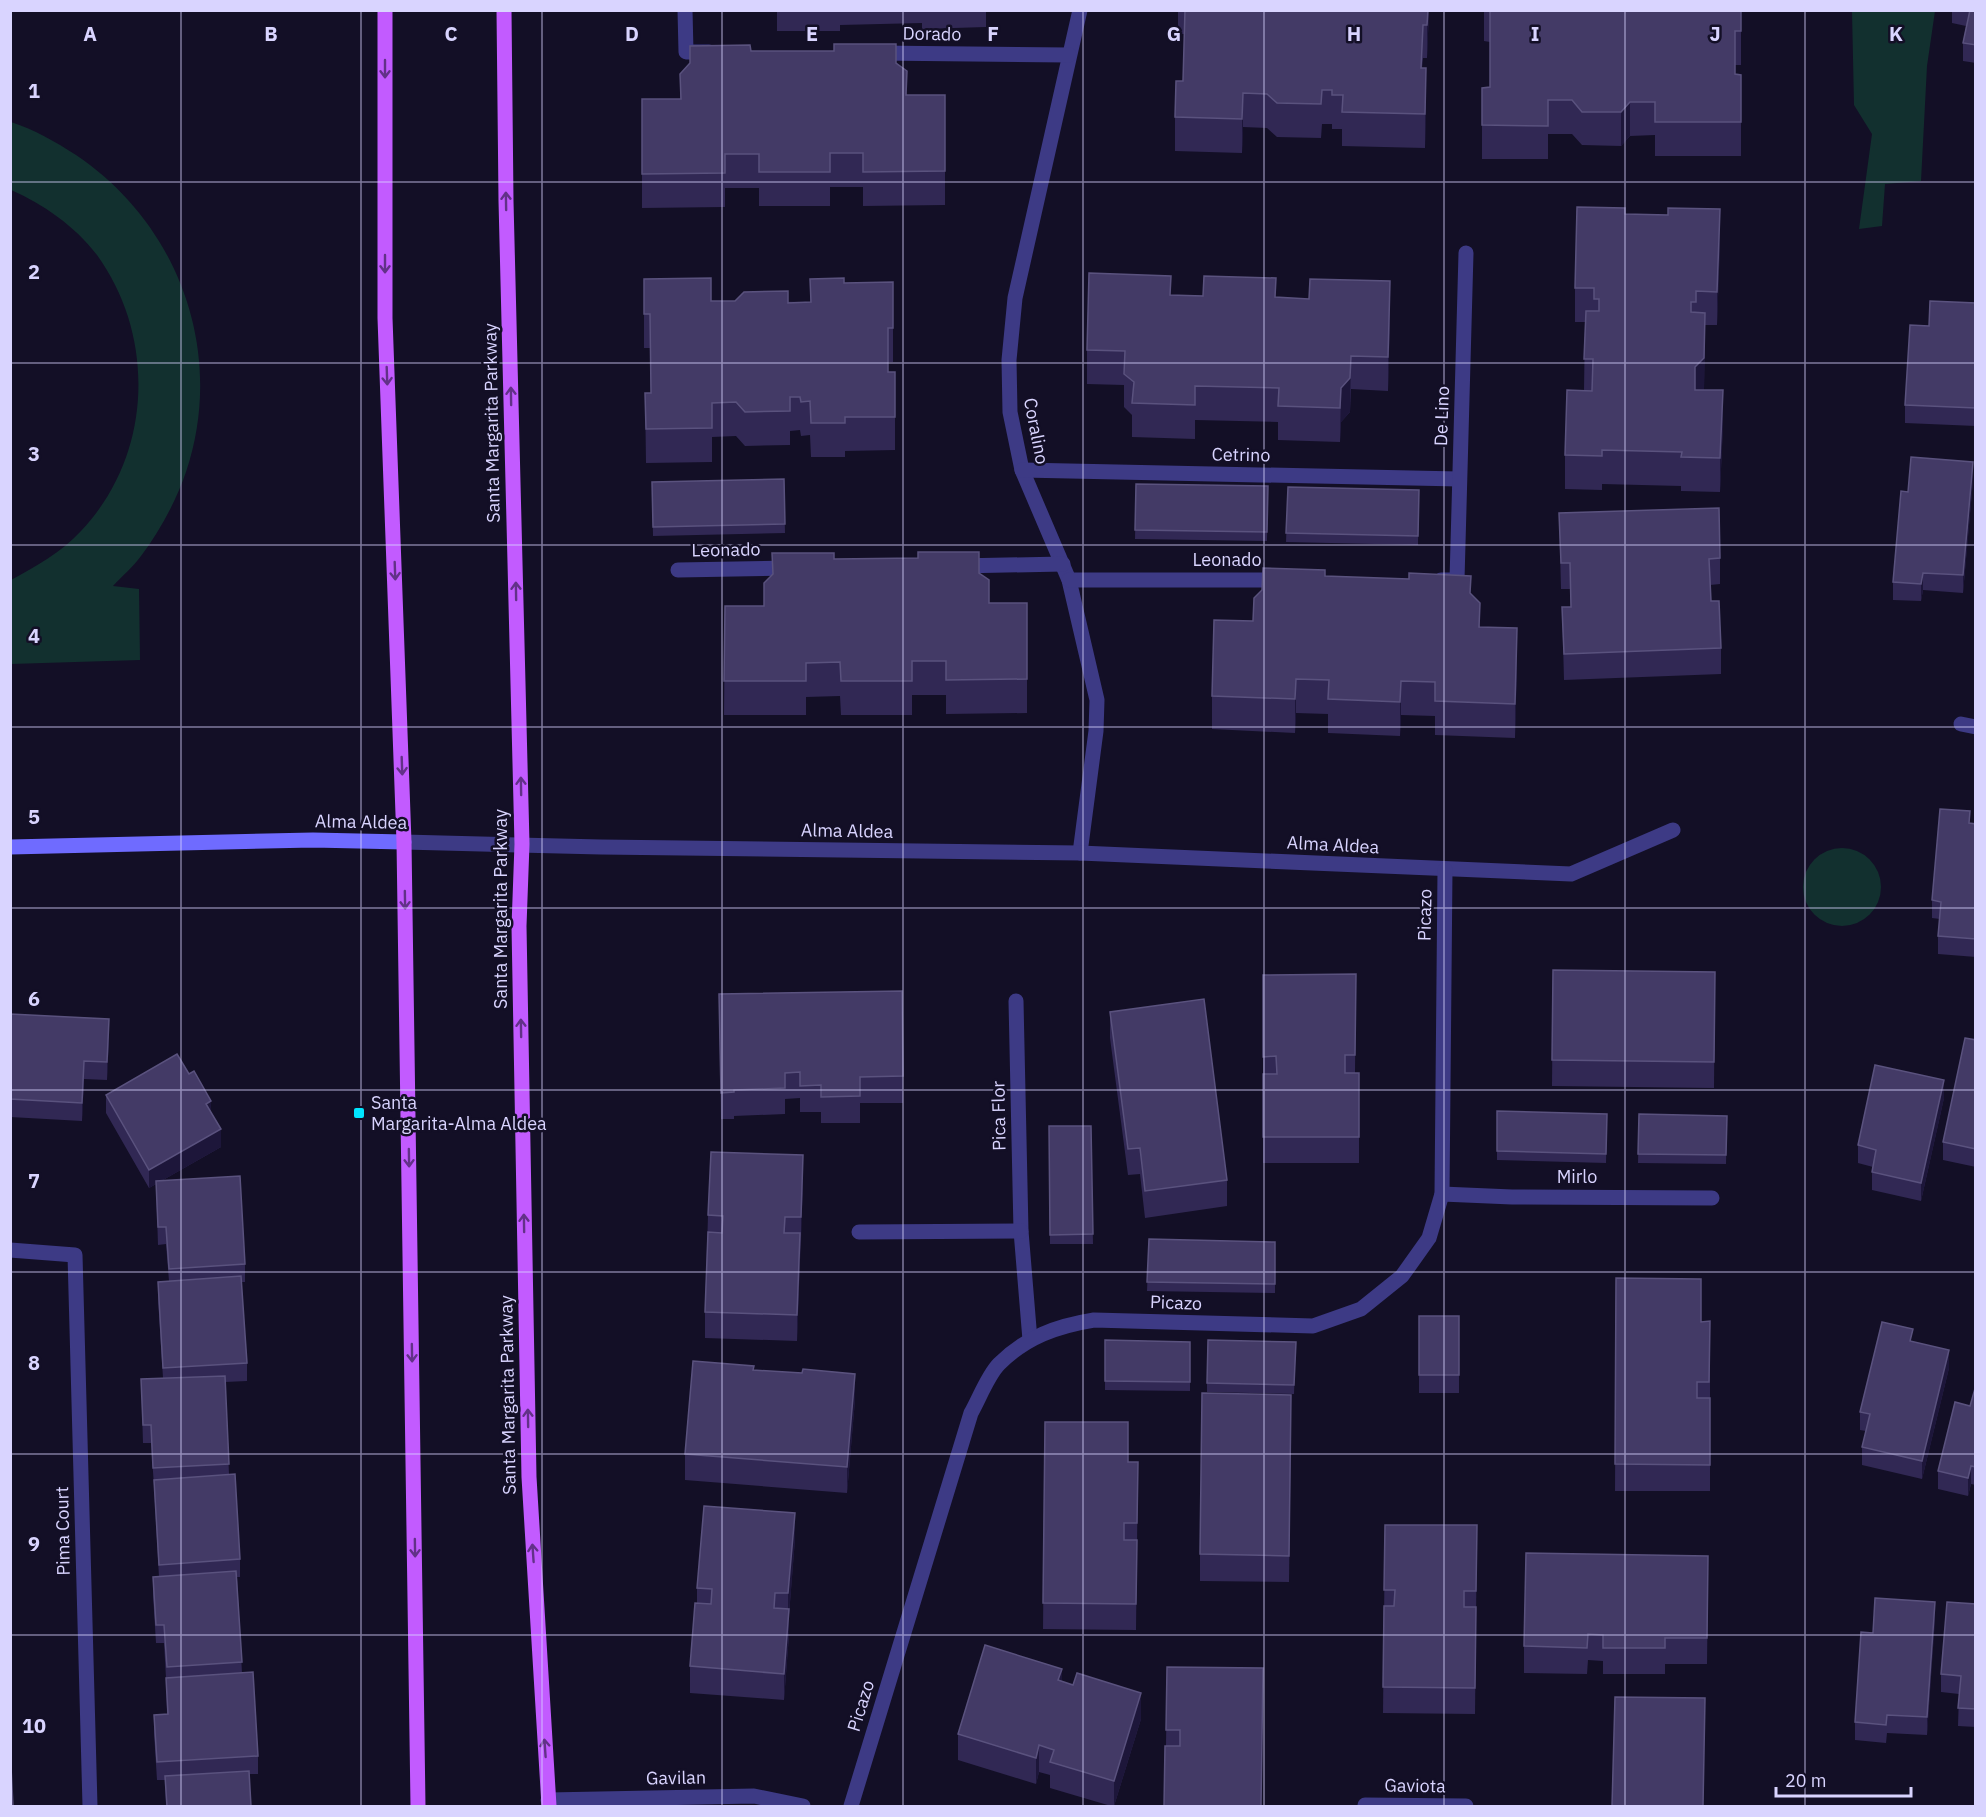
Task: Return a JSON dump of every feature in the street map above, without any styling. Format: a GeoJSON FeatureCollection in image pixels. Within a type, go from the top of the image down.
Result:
{"type":"FeatureCollection","features":[{"type":"Feature","properties":{"kind":"main road"},"geometry":{"type":"LineString","coordinates":[[385,10],[385,318],[404,842],[418,1806]]}},
{"type":"Feature","properties":{"kind":"main road","name":"Santa Margarita Parkway"},"geometry":{"type":"LineString","coordinates":[[504,10],[506,201],[522,844],[519,926],[528,1477],[548,1803]]}},
{"type":"Feature","properties":{"kind":"main road","name":"Alma Aldea"},"geometry":{"type":"LineString","coordinates":[[10,847],[313,840],[404,842]]}},
{"type":"Feature","properties":{"kind":"street"},"geometry":{"type":"LineString","coordinates":[[685,10],[686,51],[722,52]]}},
{"type":"Feature","properties":{"kind":"street","name":"Coralino"},"geometry":{"type":"LineString","coordinates":[[1080,10],[1015,298],[1009,360],[1010,412],[1022,470],[1069,580],[1097,700],[1096,731],[1080,853]]}},
{"type":"Feature","properties":{"kind":"street","name":"Dorado"},"geometry":{"type":"LineString","coordinates":[[866,53],[1070,55]]}},
{"type":"Feature","properties":{"kind":"street","name":"De Lino"},"geometry":{"type":"LineString","coordinates":[[1422,580],[1457,580],[1466,253]]}},
{"type":"Feature","properties":{"kind":"street","name":"Cetrino"},"geometry":{"type":"LineString","coordinates":[[1022,470],[1459,479]]}},
{"type":"Feature","properties":{"kind":"street"},"geometry":{"type":"LineString","coordinates":[[946,566],[1063,564]]}},
{"type":"Feature","properties":{"kind":"street","name":"Leonado"},"geometry":{"type":"LineString","coordinates":[[678,570],[807,568]]}},
{"type":"Feature","properties":{"kind":"street","name":"Leonado"},"geometry":{"type":"LineString","coordinates":[[1069,580],[1293,580]]}},
{"type":"Feature","properties":{"kind":"street","name":"Alma Aldea"},"geometry":{"type":"LineString","coordinates":[[404,842],[1080,853],[1571,874],[1673,830]]}},
{"type":"Feature","properties":{"kind":"street","name":"Picazo"},"geometry":{"type":"LineString","coordinates":[[851,1806],[971,1413],[998,1365],[1030,1340],[1063,1325],[1094,1320],[1313,1326],[1361,1309],[1402,1276],[1429,1238],[1442,1194],[1445,870]]}},
{"type":"Feature","properties":{"kind":"street","name":"Pica Flor"},"geometry":{"type":"LineString","coordinates":[[1016,1000],[1021,1231],[1030,1340]]}},
{"type":"Feature","properties":{"kind":"street","name":"Mirlo"},"geometry":{"type":"LineString","coordinates":[[1442,1194],[1512,1197],[1712,1198]]}},
{"type":"Feature","properties":{"kind":"street"},"geometry":{"type":"LineString","coordinates":[[860,1232],[1021,1231]]}},
{"type":"Feature","properties":{"kind":"street","name":"Pima Court"},"geometry":{"type":"LineString","coordinates":[[10,1250],[75,1255],[90,1806]]}},
{"type":"Feature","properties":{"kind":"street","name":"Gavilan"},"geometry":{"type":"LineString","coordinates":[[548,1803],[754,1796],[803,1806]]}},
{"type":"Feature","properties":{"kind":"street","name":"Gaviota"},"geometry":{"type":"LineString","coordinates":[[1365,1806],[1466,1806]]}},
{"type":"Feature","properties":{"kind":"green space"},"geometry":{"type":"Polygon","coordinates":[[[1852,11],[1935,11],[1927,66],[1921,181],[1885,184],[1882,226],[1859,229],[1872,134],[1854,105],[1852,11]]]}},
{"type":"Feature","properties":{"kind":"green space"},"geometry":{"type":"Polygon","coordinates":[[[11,122],[44,136],[76,155],[112,184],[142,217],[167,254],[185,295],[196,338],[200,382],[197,427],[186,472],[155,536],[138,560],[113,586],[139,589],[140,660],[11,664],[11,580],[65,546],[81,531],[105,501],[122,468],[133,433],[138,396],[137,359],[130,323],[116,288],[97,255],[69,225],[35,202],[11,190],[11,122]]]}},
{"type":"Feature","properties":{"kind":"green space"},"geometry":{"type":"Polygon","coordinates":[[[1842,848],[1857,851],[1869,860],[1878,872],[1881,887],[1878,902],[1869,914],[1857,923],[1842,926],[1827,923],[1815,914],[1806,902],[1803,887],[1806,872],[1815,860],[1827,851],[1842,848]]]}},
{"type":"Feature","properties":{"kind":"building"},"geometry":{"type":"Polygon","coordinates":[[[1185,10],[1428,10],[1427,25],[1423,25],[1421,68],[1426,68],[1425,114],[1342,112],[1343,95],[1332,95],[1332,90],[1322,90],[1321,104],[1277,103],[1267,94],[1243,93],[1242,119],[1175,117],[1176,81],[1183,81],[1185,10]]]}},
{"type":"Feature","properties":{"kind":"building"},"geometry":{"type":"Polygon","coordinates":[[[1490,10],[1741,10],[1741,31],[1735,31],[1735,74],[1741,75],[1741,122],[1655,122],[1655,102],[1630,102],[1621,112],[1582,112],[1572,100],[1548,100],[1548,126],[1482,125],[1482,88],[1490,87],[1490,10]]]}},
{"type":"Feature","properties":{"kind":"building"},"geometry":{"type":"Polygon","coordinates":[[[1970,10],[1976,10],[1976,45],[1963,43],[1970,10]]]}},
{"type":"Feature","properties":{"kind":"building"},"geometry":{"type":"Polygon","coordinates":[[[834,44],[896,44],[896,63],[907,71],[906,95],[945,95],[945,171],[863,172],[863,153],[830,153],[830,172],[759,172],[759,154],[725,154],[725,173],[642,174],[642,99],[681,99],[680,74],[690,63],[690,46],[750,45],[751,51],[834,51],[834,44]]]}},
{"type":"Feature","properties":{"kind":"building"},"geometry":{"type":"Polygon","coordinates":[[[1577,207],[1625,208],[1625,214],[1668,215],[1668,208],[1720,209],[1717,292],[1696,291],[1696,302],[1691,302],[1691,312],[1705,313],[1704,358],[1695,367],[1695,390],[1723,390],[1720,458],[1681,457],[1682,452],[1602,450],[1602,456],[1565,455],[1567,390],[1592,391],[1593,359],[1584,359],[1586,311],[1599,311],[1599,299],[1594,299],[1594,288],[1575,288],[1577,207]]]}},
{"type":"Feature","properties":{"kind":"building"},"geometry":{"type":"Polygon","coordinates":[[[1089,273],[1171,276],[1170,295],[1203,296],[1204,276],[1276,278],[1275,297],[1309,299],[1310,279],[1390,281],[1388,357],[1351,356],[1350,378],[1341,388],[1340,408],[1278,406],[1279,388],[1195,386],[1195,405],[1132,403],[1134,382],[1124,374],[1125,351],[1087,350],[1089,273]]]}},
{"type":"Feature","properties":{"kind":"building"},"geometry":{"type":"Polygon","coordinates":[[[711,278],[711,301],[735,301],[744,292],[788,291],[788,303],[811,302],[810,279],[844,278],[844,283],[893,282],[893,328],[888,328],[888,372],[895,372],[895,417],[845,417],[845,423],[811,423],[810,401],[801,402],[800,397],[790,397],[790,411],[745,412],[736,402],[712,403],[712,428],[646,429],[645,393],[651,393],[650,314],[644,314],[644,279],[711,278]]]}},
{"type":"Feature","properties":{"kind":"building"},"geometry":{"type":"Polygon","coordinates":[[[1930,301],[1976,303],[1976,408],[1905,405],[1910,325],[1929,326],[1930,301]]]}},
{"type":"Feature","properties":{"kind":"building"},"geometry":{"type":"Polygon","coordinates":[[[1911,457],[1973,462],[1963,575],[1923,573],[1921,584],[1893,582],[1901,491],[1908,492],[1911,457]]]}},
{"type":"Feature","properties":{"kind":"building"},"geometry":{"type":"Polygon","coordinates":[[[784,479],[785,524],[653,527],[652,482],[784,479]]]}},
{"type":"Feature","properties":{"kind":"building"},"geometry":{"type":"Polygon","coordinates":[[[1136,484],[1268,486],[1267,532],[1135,530],[1136,484]]]}},
{"type":"Feature","properties":{"kind":"building"},"geometry":{"type":"Polygon","coordinates":[[[1288,487],[1419,490],[1418,536],[1286,533],[1288,487]]]}},
{"type":"Feature","properties":{"kind":"building"},"geometry":{"type":"Polygon","coordinates":[[[1719,508],[1720,558],[1709,559],[1711,601],[1719,601],[1721,648],[1564,654],[1562,607],[1571,607],[1570,563],[1561,563],[1559,513],[1719,508]]]}},
{"type":"Feature","properties":{"kind":"building"},"geometry":{"type":"Polygon","coordinates":[[[918,552],[979,552],[979,573],[989,580],[989,603],[1027,603],[1027,679],[946,680],[946,661],[912,661],[912,681],[841,681],[840,662],[806,663],[806,681],[724,681],[725,606],[764,606],[764,583],[773,574],[772,553],[834,553],[834,559],[918,558],[918,552]]]}},
{"type":"Feature","properties":{"kind":"building"},"geometry":{"type":"Polygon","coordinates":[[[1263,568],[1325,570],[1325,576],[1409,579],[1409,573],[1471,576],[1470,593],[1480,603],[1479,627],[1517,628],[1515,704],[1435,701],[1435,682],[1401,681],[1400,702],[1328,699],[1329,680],[1296,679],[1295,699],[1212,696],[1214,620],[1253,621],[1254,598],[1262,590],[1263,568]]]}},
{"type":"Feature","properties":{"kind":"building"},"geometry":{"type":"Polygon","coordinates":[[[1940,809],[1970,811],[1969,823],[1976,824],[1976,939],[1938,936],[1941,902],[1932,900],[1940,809]]]}},
{"type":"Feature","properties":{"kind":"building"},"geometry":{"type":"Polygon","coordinates":[[[1553,970],[1715,972],[1714,1062],[1552,1060],[1553,970]]]}},
{"type":"Feature","properties":{"kind":"building"},"geometry":{"type":"Polygon","coordinates":[[[1356,974],[1355,1055],[1345,1055],[1345,1073],[1359,1073],[1359,1137],[1263,1137],[1263,1074],[1277,1074],[1276,1056],[1263,1057],[1263,975],[1356,974]]]}},
{"type":"Feature","properties":{"kind":"building"},"geometry":{"type":"Polygon","coordinates":[[[902,991],[903,1076],[860,1077],[860,1096],[821,1097],[821,1085],[800,1086],[800,1072],[785,1073],[785,1088],[734,1090],[734,1092],[721,1093],[719,994],[902,991]]]}},
{"type":"Feature","properties":{"kind":"building"},"geometry":{"type":"Polygon","coordinates":[[[1204,999],[1227,1180],[1145,1191],[1140,1148],[1128,1149],[1110,1012],[1204,999]]]}},
{"type":"Feature","properties":{"kind":"building"},"geometry":{"type":"Polygon","coordinates":[[[10,1014],[109,1019],[107,1062],[84,1061],[82,1103],[10,1099],[10,1014]]]}},
{"type":"Feature","properties":{"kind":"building"},"geometry":{"type":"Polygon","coordinates":[[[1965,1038],[1976,1040],[1976,1149],[1943,1142],[1965,1038]]]}},
{"type":"Feature","properties":{"kind":"building"},"geometry":{"type":"Polygon","coordinates":[[[177,1054],[189,1074],[194,1071],[211,1101],[206,1104],[221,1129],[149,1170],[106,1095],[177,1054]]]}},
{"type":"Feature","properties":{"kind":"building"},"geometry":{"type":"Polygon","coordinates":[[[1875,1065],[1944,1080],[1921,1183],[1872,1172],[1876,1150],[1858,1145],[1875,1065]]]}},
{"type":"Feature","properties":{"kind":"building"},"geometry":{"type":"Polygon","coordinates":[[[1497,1111],[1607,1114],[1606,1154],[1497,1151],[1497,1111]]]}},
{"type":"Feature","properties":{"kind":"building"},"geometry":{"type":"Polygon","coordinates":[[[1639,1114],[1727,1116],[1726,1155],[1638,1154],[1639,1114]]]}},
{"type":"Feature","properties":{"kind":"building"},"geometry":{"type":"Polygon","coordinates":[[[1049,1126],[1091,1126],[1093,1234],[1050,1235],[1049,1126]]]}},
{"type":"Feature","properties":{"kind":"building"},"geometry":{"type":"Polygon","coordinates":[[[711,1152],[803,1155],[801,1217],[785,1217],[784,1233],[800,1233],[797,1315],[705,1312],[708,1232],[722,1233],[723,1216],[708,1215],[711,1152]]]}},
{"type":"Feature","properties":{"kind":"building"},"geometry":{"type":"Polygon","coordinates":[[[240,1176],[245,1264],[169,1269],[166,1227],[158,1227],[156,1181],[240,1176]]]}},
{"type":"Feature","properties":{"kind":"building"},"geometry":{"type":"Polygon","coordinates":[[[1149,1239],[1275,1242],[1275,1284],[1147,1282],[1149,1239]]]}},
{"type":"Feature","properties":{"kind":"building"},"geometry":{"type":"Polygon","coordinates":[[[241,1276],[247,1363],[163,1368],[158,1282],[241,1276]]]}},
{"type":"Feature","properties":{"kind":"building"},"geometry":{"type":"Polygon","coordinates":[[[1616,1278],[1701,1279],[1701,1322],[1710,1321],[1709,1382],[1697,1382],[1697,1398],[1710,1398],[1710,1465],[1615,1464],[1616,1278]]]}},
{"type":"Feature","properties":{"kind":"building"},"geometry":{"type":"Polygon","coordinates":[[[1419,1316],[1459,1316],[1459,1375],[1419,1375],[1419,1316]]]}},
{"type":"Feature","properties":{"kind":"building"},"geometry":{"type":"Polygon","coordinates":[[[1882,1322],[1913,1329],[1910,1341],[1949,1350],[1922,1461],[1862,1447],[1870,1414],[1860,1412],[1882,1322]]]}},
{"type":"Feature","properties":{"kind":"building"},"geometry":{"type":"Polygon","coordinates":[[[1105,1340],[1190,1342],[1190,1382],[1105,1381],[1105,1340]]]}},
{"type":"Feature","properties":{"kind":"building"},"geometry":{"type":"Polygon","coordinates":[[[1208,1340],[1296,1342],[1294,1385],[1207,1383],[1208,1340]]]}},
{"type":"Feature","properties":{"kind":"building"},"geometry":{"type":"Polygon","coordinates":[[[693,1361],[754,1366],[753,1370],[802,1373],[803,1369],[855,1374],[847,1467],[685,1454],[693,1361]]]}},
{"type":"Feature","properties":{"kind":"building"},"geometry":{"type":"Polygon","coordinates":[[[225,1376],[229,1464],[153,1468],[151,1425],[143,1425],[141,1379],[225,1376]]]}},
{"type":"Feature","properties":{"kind":"building"},"geometry":{"type":"Polygon","coordinates":[[[1976,1385],[1976,1467],[1971,1466],[1968,1478],[1938,1471],[1955,1402],[1970,1406],[1976,1385]]]}},
{"type":"Feature","properties":{"kind":"building"},"geometry":{"type":"Polygon","coordinates":[[[1202,1393],[1291,1395],[1289,1556],[1200,1554],[1202,1393]]]}},
{"type":"Feature","properties":{"kind":"building"},"geometry":{"type":"Polygon","coordinates":[[[1045,1422],[1128,1422],[1128,1462],[1138,1462],[1137,1523],[1124,1523],[1124,1540],[1137,1540],[1136,1604],[1043,1603],[1045,1422]]]}},
{"type":"Feature","properties":{"kind":"building"},"geometry":{"type":"Polygon","coordinates":[[[235,1474],[240,1559],[159,1565],[154,1480],[235,1474]]]}},
{"type":"Feature","properties":{"kind":"building"},"geometry":{"type":"Polygon","coordinates":[[[704,1506],[795,1513],[788,1593],[775,1593],[774,1608],[789,1609],[784,1674],[690,1666],[695,1603],[711,1604],[712,1589],[697,1588],[704,1506]]]}},
{"type":"Feature","properties":{"kind":"building"},"geometry":{"type":"Polygon","coordinates":[[[1385,1525],[1477,1525],[1476,1591],[1464,1591],[1464,1607],[1476,1607],[1475,1688],[1383,1687],[1384,1606],[1394,1606],[1395,1590],[1384,1590],[1385,1525]]]}},
{"type":"Feature","properties":{"kind":"building"},"geometry":{"type":"Polygon","coordinates":[[[1526,1553],[1708,1556],[1707,1638],[1665,1638],[1665,1648],[1603,1648],[1603,1635],[1588,1634],[1587,1648],[1524,1646],[1526,1553]]]}},
{"type":"Feature","properties":{"kind":"building"},"geometry":{"type":"Polygon","coordinates":[[[236,1571],[242,1662],[167,1667],[164,1625],[156,1625],[153,1577],[236,1571]]]}},
{"type":"Feature","properties":{"kind":"building"},"geometry":{"type":"Polygon","coordinates":[[[1875,1598],[1935,1602],[1927,1717],[1887,1715],[1886,1725],[1855,1722],[1861,1632],[1873,1633],[1875,1598]]]}},
{"type":"Feature","properties":{"kind":"building"},"geometry":{"type":"Polygon","coordinates":[[[1947,1602],[1976,1604],[1976,1709],[1958,1708],[1961,1676],[1941,1674],[1947,1602]]]}},
{"type":"Feature","properties":{"kind":"building"},"geometry":{"type":"Polygon","coordinates":[[[985,1645],[1062,1669],[1058,1680],[1073,1685],[1077,1673],[1141,1693],[1114,1781],[1050,1762],[1054,1750],[1039,1745],[1036,1758],[958,1734],[985,1645]]]}},
{"type":"Feature","properties":{"kind":"building"},"geometry":{"type":"Polygon","coordinates":[[[1167,1667],[1263,1668],[1261,1806],[1164,1806],[1165,1746],[1180,1746],[1180,1730],[1166,1730],[1167,1667]]]}},
{"type":"Feature","properties":{"kind":"building"},"geometry":{"type":"Polygon","coordinates":[[[253,1672],[258,1756],[157,1762],[154,1715],[168,1714],[166,1678],[253,1672]]]}},
{"type":"Feature","properties":{"kind":"building"},"geometry":{"type":"Polygon","coordinates":[[[1615,1697],[1705,1698],[1703,1806],[1612,1806],[1615,1697]]]}},
{"type":"Feature","properties":{"kind":"building"},"geometry":{"type":"Polygon","coordinates":[[[11,1767],[13,1806],[10,1806],[11,1767]]]}},
{"type":"Feature","properties":{"kind":"building"},"geometry":{"type":"Polygon","coordinates":[[[249,1771],[251,1806],[167,1806],[165,1776],[249,1771]]]}},
{"type":"Feature","properties":{"kind":"place","name":"Santa Margarita-Alma Aldea"},"geometry":{"type":"Point","coordinates":[359,1113]}}]}
